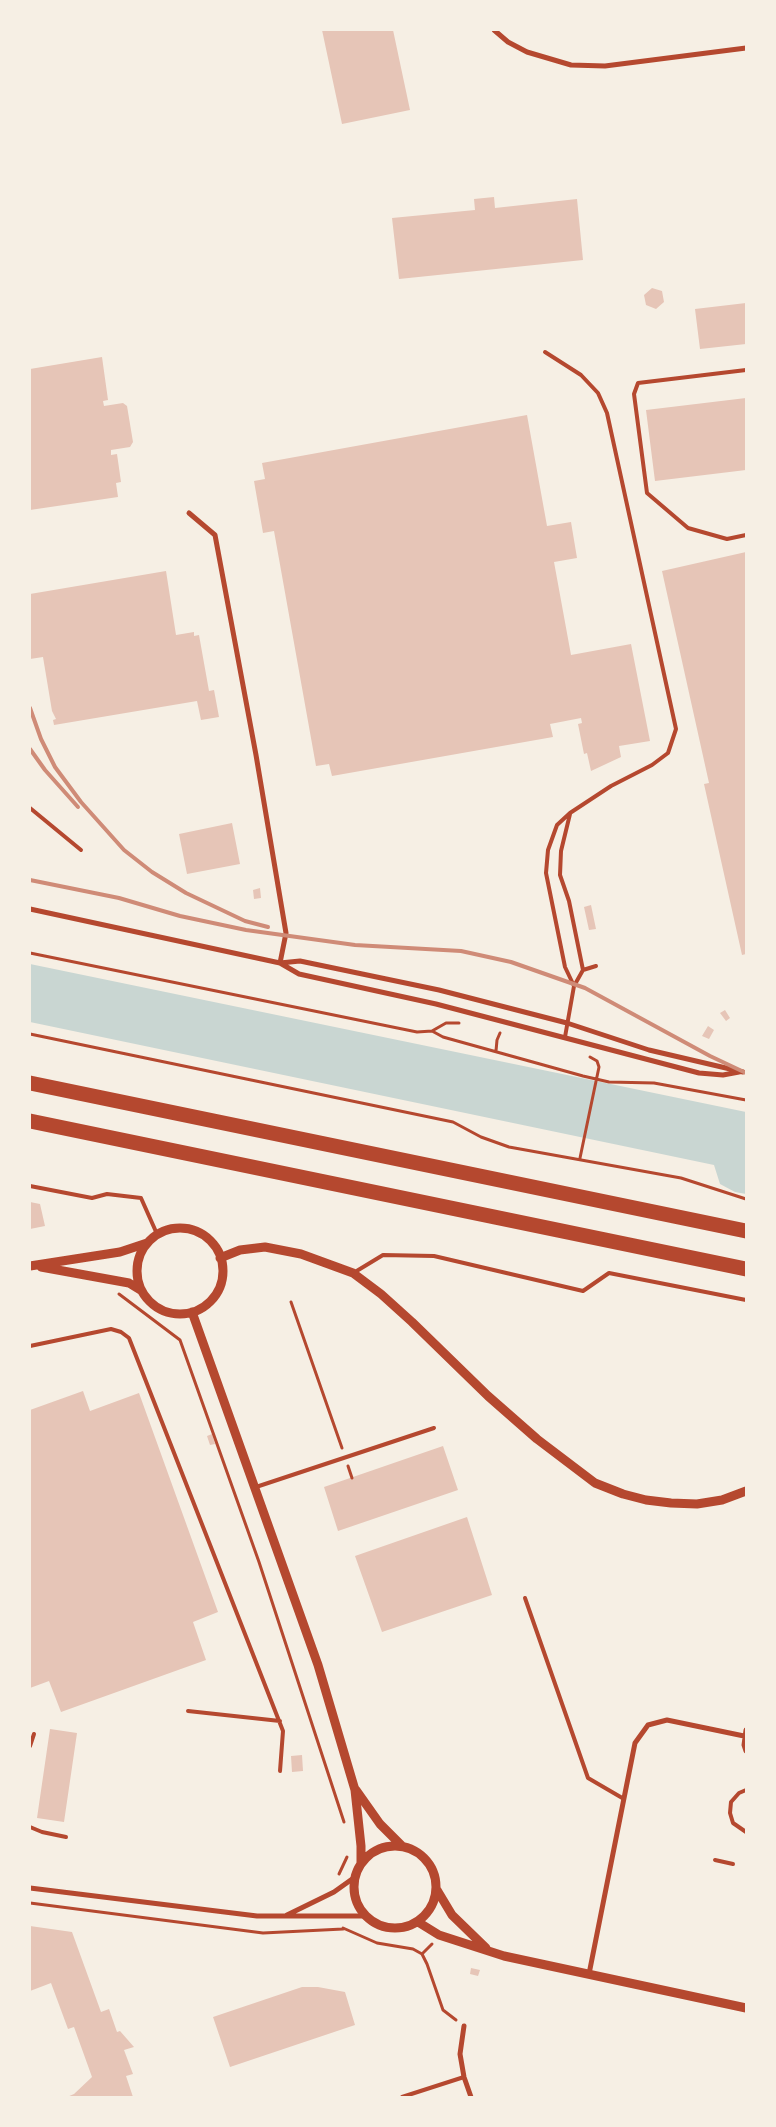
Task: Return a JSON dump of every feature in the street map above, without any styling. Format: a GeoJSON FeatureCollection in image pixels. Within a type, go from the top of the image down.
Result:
{"type":"FeatureCollection","features":[{"type":"Feature","properties":{"kind":"highway"},"geometry":{"type":"LineString","coordinates":[[30,1083],[746,1231]]}},
{"type":"Feature","properties":{"kind":"highway"},"geometry":{"type":"LineString","coordinates":[[30,1121],[746,1268]]}},
{"type":"Feature","properties":{"kind":"street"},"geometry":{"type":"LineString","coordinates":[[494,30],[508,42],[527,52],[570,65],[605,66],[746,48]]}},
{"type":"Feature","properties":{"kind":"street"},"geometry":{"type":"LineString","coordinates":[[189,514],[215,535],[258,765],[286,932],[280,963]]}},
{"type":"Feature","properties":{"kind":"street"},"geometry":{"type":"LineString","coordinates":[[30,909],[280,963],[299,974],[436,1004],[699,1073],[723,1074],[745,1072]]}},
{"type":"Feature","properties":{"kind":"street"},"geometry":{"type":"LineString","coordinates":[[280,963],[300,961],[493,1003],[567,1023],[649,1050],[745,1072]]}},
{"type":"Feature","properties":{"kind":"street"},"geometry":{"type":"LineString","coordinates":[[172,1229],[187,1229],[202,1234],[213,1244],[220,1258],[222,1275],[218,1291],[207,1304],[192,1312],[181,1314],[169,1313],[149,1301],[142,1291],[138,1282],[138,1266],[142,1251],[147,1243],[158,1234],[172,1229]]}},
{"type":"Feature","properties":{"kind":"street"},"geometry":{"type":"LineString","coordinates":[[32,1266],[120,1252],[147,1243]]}},
{"type":"Feature","properties":{"kind":"street"},"geometry":{"type":"LineString","coordinates":[[220,1258],[240,1250],[265,1246],[301,1254],[353,1273],[406,1316],[488,1396],[537,1439],[595,1483],[623,1494],[646,1500],[671,1503],[705,1503],[722,1500],[746,1491]]}},
{"type":"Feature","properties":{"kind":"street"},"geometry":{"type":"LineString","coordinates":[[32,1266],[129,1283],[142,1291]]}},
{"type":"Feature","properties":{"kind":"street"},"geometry":{"type":"LineString","coordinates":[[192,1312],[318,1665],[356,1790],[361,1846],[360,1864],[355,1878],[354,1891],[358,1905],[365,1916],[377,1924],[391,1928],[405,1927],[418,1922],[428,1913],[434,1902],[437,1890],[435,1875],[428,1861],[416,1851],[402,1846],[390,1846],[378,1849],[368,1855],[360,1864]]}},
{"type":"Feature","properties":{"kind":"street"},"geometry":{"type":"LineString","coordinates":[[589,1974],[635,1743],[648,1725],[667,1720],[744,1736]]}},
{"type":"Feature","properties":{"kind":"street"},"geometry":{"type":"LineString","coordinates":[[746,1730],[744,1736],[746,1751]]}},
{"type":"Feature","properties":{"kind":"street"},"geometry":{"type":"LineString","coordinates":[[356,1790],[380,1824],[402,1846]]}},
{"type":"Feature","properties":{"kind":"street"},"geometry":{"type":"LineString","coordinates":[[284,1916],[334,1892],[355,1878]]}},
{"type":"Feature","properties":{"kind":"street"},"geometry":{"type":"LineString","coordinates":[[30,1888],[257,1916],[365,1916]]}},
{"type":"Feature","properties":{"kind":"street"},"geometry":{"type":"LineString","coordinates":[[437,1890],[452,1915],[488,1950]]}},
{"type":"Feature","properties":{"kind":"street"},"geometry":{"type":"LineString","coordinates":[[418,1922],[439,1935],[504,1956],[746,2008]]}},
{"type":"Feature","properties":{"kind":"street"},"geometry":{"type":"LineString","coordinates":[[464,2026],[460,2054],[464,2077],[471,2097]]}},
{"type":"Feature","properties":{"kind":"lane"},"geometry":{"type":"LineString","coordinates":[[545,352],[581,375],[598,393],[608,412],[676,729],[668,753],[652,766],[610,786],[570,813],[557,825],[548,850],[546,873],[565,967],[574,986]]}},
{"type":"Feature","properties":{"kind":"lane"},"geometry":{"type":"LineString","coordinates":[[746,370],[638,383],[634,394],[647,493],[688,528],[727,539],[746,535]]}},
{"type":"Feature","properties":{"kind":"lane"},"geometry":{"type":"LineString","coordinates":[[30,808],[81,850]]}},
{"type":"Feature","properties":{"kind":"lane"},"geometry":{"type":"LineString","coordinates":[[565,1037],[574,986],[583,970],[569,901],[560,874],[561,850],[570,813]]}},
{"type":"Feature","properties":{"kind":"lane"},"geometry":{"type":"LineString","coordinates":[[583,970],[596,966]]}},
{"type":"Feature","properties":{"kind":"lane"},"geometry":{"type":"LineString","coordinates":[[30,1186],[92,1198],[107,1194],[141,1198],[158,1234]]}},
{"type":"Feature","properties":{"kind":"lane"},"geometry":{"type":"LineString","coordinates":[[353,1273],[383,1254],[434,1256],[583,1291],[609,1273],[746,1300]]}},
{"type":"Feature","properties":{"kind":"lane"},"geometry":{"type":"LineString","coordinates":[[30,1346],[111,1329],[121,1332],[129,1338],[280,1722],[284,1740],[280,1771]]}},
{"type":"Feature","properties":{"kind":"lane"},"geometry":{"type":"LineString","coordinates":[[255,1488],[434,1428]]}},
{"type":"Feature","properties":{"kind":"lane"},"geometry":{"type":"LineString","coordinates":[[525,1598],[588,1778],[624,1799]]}},
{"type":"Feature","properties":{"kind":"lane"},"geometry":{"type":"LineString","coordinates":[[188,1711],[280,1722]]}},
{"type":"Feature","properties":{"kind":"lane"},"geometry":{"type":"LineString","coordinates":[[30,1746],[34,1734]]}},
{"type":"Feature","properties":{"kind":"lane"},"geometry":{"type":"LineString","coordinates":[[746,1790],[739,1793],[731,1802],[730,1813],[733,1823],[746,1832]]}},
{"type":"Feature","properties":{"kind":"lane"},"geometry":{"type":"LineString","coordinates":[[30,1827],[42,1832],[66,1837]]}},
{"type":"Feature","properties":{"kind":"lane"},"geometry":{"type":"LineString","coordinates":[[715,1860],[733,1864]]}},
{"type":"Feature","properties":{"kind":"lane"},"geometry":{"type":"LineString","coordinates":[[402,2097],[464,2077]]}},
{"type":"Feature","properties":{"kind":"path"},"geometry":{"type":"LineString","coordinates":[[30,953],[417,1032],[432,1031],[446,1023],[456,1022],[465,1024]]}},
{"type":"Feature","properties":{"kind":"path"},"geometry":{"type":"LineString","coordinates":[[432,1031],[443,1038],[609,1082],[654,1083],[746,1100]]}},
{"type":"Feature","properties":{"kind":"path"},"geometry":{"type":"LineString","coordinates":[[491,1031],[509,1036]]}},
{"type":"Feature","properties":{"kind":"path"},"geometry":{"type":"LineString","coordinates":[[496,1051],[500,1033]]}},
{"type":"Feature","properties":{"kind":"path"},"geometry":{"type":"LineString","coordinates":[[30,1034],[453,1122],[481,1137],[509,1147],[580,1158],[681,1178],[746,1199]]}},
{"type":"Feature","properties":{"kind":"path"},"geometry":{"type":"LineString","coordinates":[[580,1158],[599,1067],[597,1061],[582,1055]]}},
{"type":"Feature","properties":{"kind":"path"},"geometry":{"type":"LineString","coordinates":[[115,1290],[121,1297],[168,1329],[180,1340],[259,1562],[347,1828]]}},
{"type":"Feature","properties":{"kind":"path"},"geometry":{"type":"LineString","coordinates":[[291,1302],[352,1478]]}},
{"type":"Feature","properties":{"kind":"path"},"geometry":{"type":"LineString","coordinates":[[339,1875],[349,1852]]}},
{"type":"Feature","properties":{"kind":"path"},"geometry":{"type":"LineString","coordinates":[[30,1903],[263,1933],[343,1929],[377,1943],[413,1949],[422,1954],[443,2010],[464,2026]]}},
{"type":"Feature","properties":{"kind":"path"},"geometry":{"type":"LineString","coordinates":[[342,1920],[343,1929]]}},
{"type":"Feature","properties":{"kind":"path"},"geometry":{"type":"LineString","coordinates":[[422,1954],[436,1940]]}},
{"type":"Feature","properties":{"kind":"shaded area"},"geometry":{"type":"Polygon","coordinates":[[[30,964],[746,1112],[746,1194],[735,1192],[720,1184],[714,1165],[30,1022],[30,964]]]}},
{"type":"Feature","properties":{"kind":"building"},"geometry":{"type":"Polygon","coordinates":[[[322,30],[393,30],[410,110],[342,124],[322,30]]]}},
{"type":"Feature","properties":{"kind":"building"},"geometry":{"type":"Polygon","coordinates":[[[494,197],[495,208],[577,199],[583,260],[399,279],[392,218],[475,210],[474,199],[494,197]]]}},
{"type":"Feature","properties":{"kind":"building"},"geometry":{"type":"Polygon","coordinates":[[[652,288],[662,291],[664,302],[656,309],[646,305],[644,295],[652,288]]]}},
{"type":"Feature","properties":{"kind":"building"},"geometry":{"type":"Polygon","coordinates":[[[746,303],[746,344],[700,349],[695,309],[746,303]]]}},
{"type":"Feature","properties":{"kind":"building"},"geometry":{"type":"Polygon","coordinates":[[[102,357],[108,400],[103,401],[104,406],[123,403],[127,406],[133,442],[130,447],[111,450],[111,455],[117,454],[121,482],[116,483],[118,497],[30,510],[30,369],[102,357]]]}},
{"type":"Feature","properties":{"kind":"building"},"geometry":{"type":"Polygon","coordinates":[[[746,398],[746,470],[655,481],[646,410],[746,398]]]}},
{"type":"Feature","properties":{"kind":"building"},"geometry":{"type":"Polygon","coordinates":[[[527,415],[547,526],[571,522],[577,558],[554,562],[571,655],[631,644],[650,741],[619,746],[621,757],[591,771],[587,753],[584,754],[578,724],[582,723],[581,718],[550,724],[553,737],[332,776],[329,764],[316,766],[274,531],[263,533],[254,481],[265,479],[262,463],[527,415]]]}},
{"type":"Feature","properties":{"kind":"building"},"geometry":{"type":"Polygon","coordinates":[[[746,552],[746,954],[742,955],[704,784],[709,783],[662,571],[746,552]]]}},
{"type":"Feature","properties":{"kind":"building"},"geometry":{"type":"Polygon","coordinates":[[[166,571],[176,635],[194,632],[194,636],[199,635],[209,691],[214,690],[219,717],[201,720],[197,701],[54,725],[53,720],[56,719],[52,711],[43,657],[30,659],[30,594],[166,571]]]}},
{"type":"Feature","properties":{"kind":"building"},"geometry":{"type":"Polygon","coordinates":[[[232,823],[240,864],[187,874],[179,834],[232,823]]]}},
{"type":"Feature","properties":{"kind":"building"},"geometry":{"type":"Polygon","coordinates":[[[260,888],[261,898],[254,899],[253,890],[260,888]]]}},
{"type":"Feature","properties":{"kind":"building"},"geometry":{"type":"Polygon","coordinates":[[[591,905],[596,929],[589,930],[584,907],[591,905]]]}},
{"type":"Feature","properties":{"kind":"building"},"geometry":{"type":"Polygon","coordinates":[[[725,1010],[730,1018],[726,1021],[720,1013],[725,1010]]]}},
{"type":"Feature","properties":{"kind":"building"},"geometry":{"type":"Polygon","coordinates":[[[708,1026],[714,1030],[709,1039],[702,1036],[708,1026]]]}},
{"type":"Feature","properties":{"kind":"building"},"geometry":{"type":"Polygon","coordinates":[[[30,1202],[40,1204],[45,1226],[30,1229],[30,1202]]]}},
{"type":"Feature","properties":{"kind":"building"},"geometry":{"type":"Polygon","coordinates":[[[83,1391],[90,1411],[139,1393],[218,1612],[193,1622],[206,1660],[61,1712],[49,1681],[30,1688],[30,1410],[83,1391]]]}},
{"type":"Feature","properties":{"kind":"building"},"geometry":{"type":"Polygon","coordinates":[[[212,1434],[215,1444],[210,1445],[207,1436],[212,1434]]]}},
{"type":"Feature","properties":{"kind":"building"},"geometry":{"type":"Polygon","coordinates":[[[443,1446],[458,1490],[338,1531],[324,1487],[443,1446]]]}},
{"type":"Feature","properties":{"kind":"building"},"geometry":{"type":"Polygon","coordinates":[[[467,1517],[492,1595],[382,1632],[355,1556],[467,1517]]]}},
{"type":"Feature","properties":{"kind":"building"},"geometry":{"type":"Polygon","coordinates":[[[50,1729],[77,1733],[64,1822],[37,1818],[50,1729]]]}},
{"type":"Feature","properties":{"kind":"building"},"geometry":{"type":"Polygon","coordinates":[[[302,1755],[303,1771],[292,1772],[291,1756],[302,1755]]]}},
{"type":"Feature","properties":{"kind":"building"},"geometry":{"type":"Polygon","coordinates":[[[30,1926],[72,1932],[101,2012],[109,2009],[117,2032],[120,2031],[134,2047],[124,2050],[133,2074],[126,2076],[133,2097],[67,2097],[74,2094],[92,2077],[74,2027],[68,2029],[51,1983],[30,1991],[30,1926]]]}},
{"type":"Feature","properties":{"kind":"building"},"geometry":{"type":"Polygon","coordinates":[[[471,1968],[480,1970],[478,1976],[470,1974],[471,1968]]]}},
{"type":"Feature","properties":{"kind":"building"},"geometry":{"type":"Polygon","coordinates":[[[302,1987],[318,1987],[345,1992],[355,2025],[230,2067],[213,2017],[302,1987]]]}},
{"type":"Feature","properties":{"kind":"railway"},"geometry":{"type":"LineString","coordinates":[[30,708],[41,739],[55,767],[81,802],[124,850],[152,872],[186,893],[245,921],[268,927]]}},
{"type":"Feature","properties":{"kind":"railway"},"geometry":{"type":"LineString","coordinates":[[30,749],[45,770],[78,807]]}},
{"type":"Feature","properties":{"kind":"railway"},"geometry":{"type":"LineString","coordinates":[[30,880],[119,898],[180,916],[246,930],[355,945],[461,951],[511,962],[585,988],[710,1056],[746,1073]]}}]}
